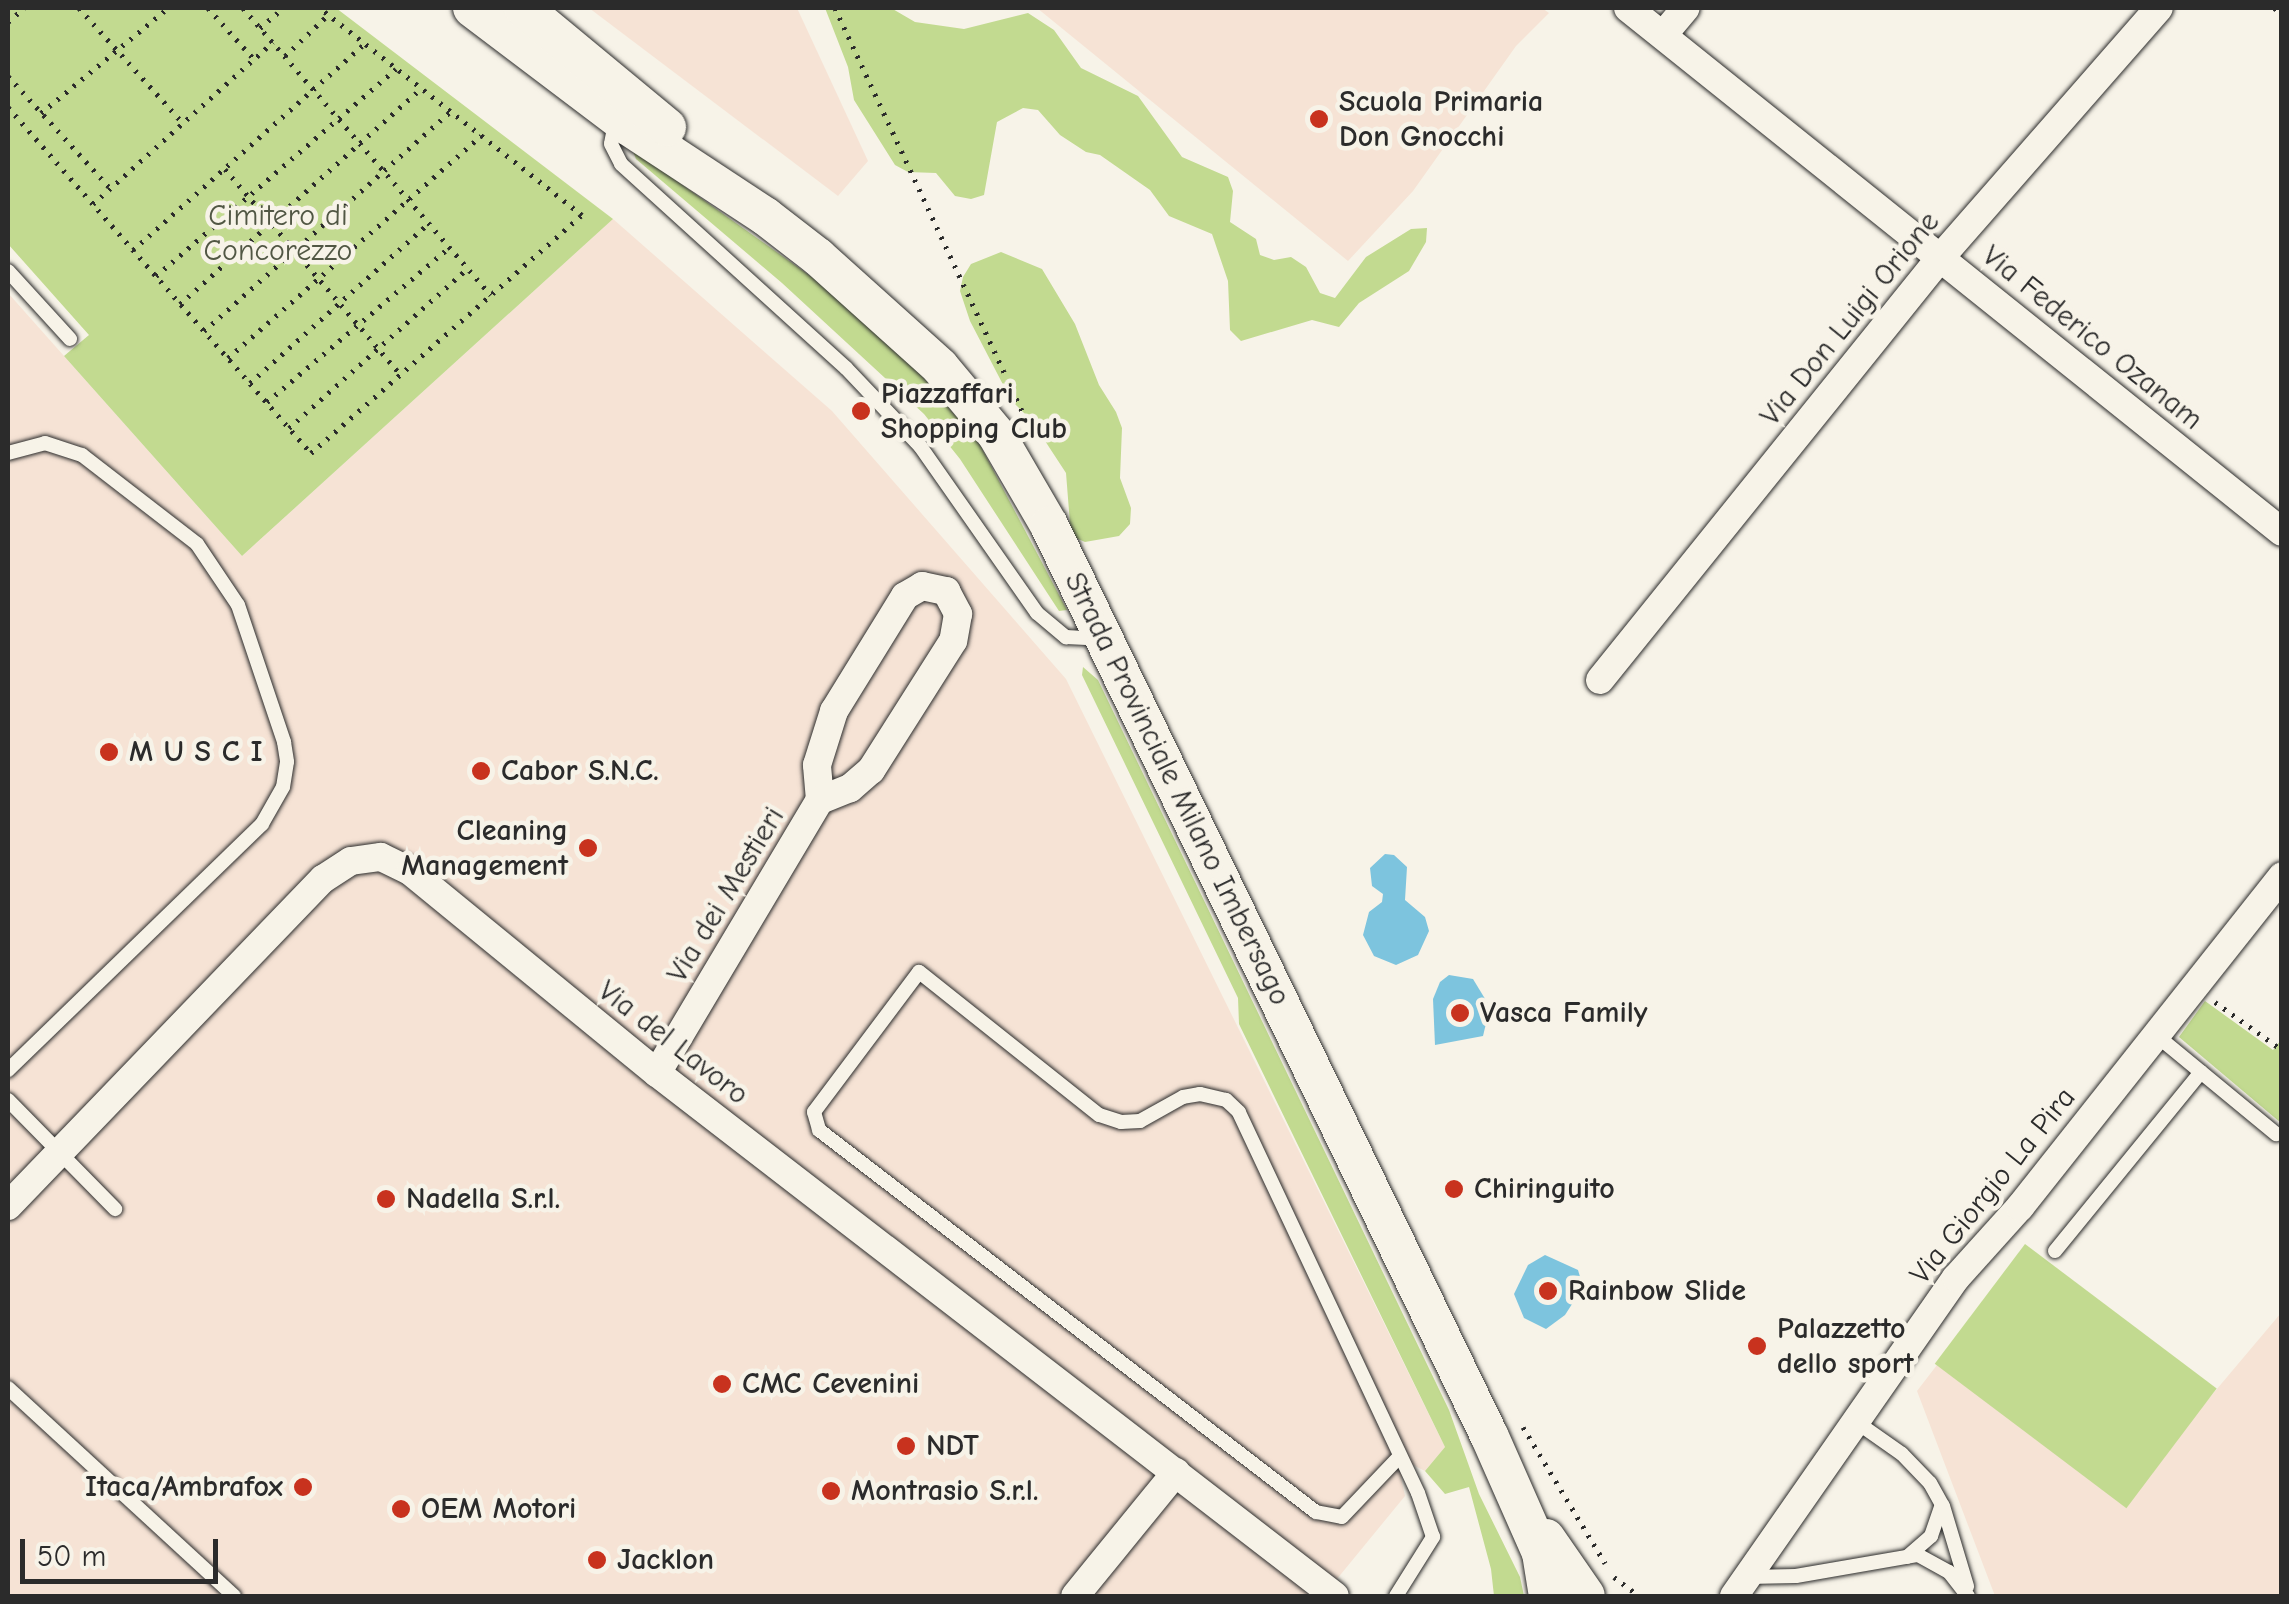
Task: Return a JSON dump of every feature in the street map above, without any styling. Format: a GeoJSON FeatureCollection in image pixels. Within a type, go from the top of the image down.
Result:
{"type":"FeatureCollection","features":[{"type":"Feature","properties":{"kind":"main road","name":"Strada Provinciale Milano Imbersago"},"geometry":{"type":"LineString","coordinates":[[472,8],[617,118],[765,216]]}},
{"type":"Feature","properties":{"kind":"main road","name":"Strada Provinciale Milano Imbersago"},"geometry":{"type":"LineString","coordinates":[[523,8],[629,94],[928,354],[987,420],[1034,496],[1489,1435],[1542,1553],[1548,1596]]}},
{"type":"Feature","properties":{"kind":"main road","name":"Strada Provinciale Milano Imbersago"},"geometry":{"type":"LineString","coordinates":[[1489,1435],[1558,1560],[1586,1596]]}},
{"type":"Feature","properties":{"kind":"street","name":"Via Federico Ozanam"},"geometry":{"type":"LineString","coordinates":[[1628,8],[2282,532]]}},
{"type":"Feature","properties":{"kind":"street"},"geometry":{"type":"LineString","coordinates":[[1663,36],[1686,8]]}},
{"type":"Feature","properties":{"kind":"street","name":"Via Don Luigi Orione"},"geometry":{"type":"LineString","coordinates":[[1600,680],[1940,258],[2160,8]]}},
{"type":"Feature","properties":{"kind":"street","name":"Via dei Mestieri"},"geometry":{"type":"LineString","coordinates":[[657,1074],[820,800],[818,765],[834,711],[905,596],[922,586],[946,591],[958,614],[953,641],[871,770],[850,788],[820,800]]}},
{"type":"Feature","properties":{"kind":"street","name":"Via del Lavoro"},"geometry":{"type":"LineString","coordinates":[[8,1206],[323,879],[364,858],[381,857],[410,870],[657,1074],[1334,1596]]}},
{"type":"Feature","properties":{"kind":"street","name":"Via Giorgio La Pira"},"geometry":{"type":"LineString","coordinates":[[1740,1587],[1956,1278],[2001,1229],[2282,876]]}},
{"type":"Feature","properties":{"kind":"street"},"geometry":{"type":"LineString","coordinates":[[1075,1596],[1176,1472]]}},
{"type":"Feature","properties":{"kind":"lane"},"geometry":{"type":"LineString","coordinates":[[617,118],[611,144],[620,164],[846,368],[920,446],[1037,613],[1075,640],[1104,638]]}},
{"type":"Feature","properties":{"kind":"lane"},"geometry":{"type":"LineString","coordinates":[[8,271],[70,339]]}},
{"type":"Feature","properties":{"kind":"lane"},"geometry":{"type":"LineString","coordinates":[[8,453],[44,443],[82,455],[197,544],[238,605],[287,762],[283,787],[262,824],[8,1070]]}},
{"type":"Feature","properties":{"kind":"lane"},"geometry":{"type":"LineString","coordinates":[[1396,1596],[1433,1537],[1400,1456],[1233,1106],[1218,1096],[1200,1094],[1182,1097],[1140,1121],[1121,1122],[1099,1115],[919,972],[814,1112],[820,1130],[1316,1512],[1332,1519],[1342,1517],[1400,1456]]}},
{"type":"Feature","properties":{"kind":"lane"},"geometry":{"type":"LineString","coordinates":[[2156,1035],[2276,1134]]}},
{"type":"Feature","properties":{"kind":"lane"},"geometry":{"type":"LineString","coordinates":[[2055,1251],[2201,1072]]}},
{"type":"Feature","properties":{"kind":"lane"},"geometry":{"type":"LineString","coordinates":[[8,1100],[115,1209]]}},
{"type":"Feature","properties":{"kind":"lane"},"geometry":{"type":"LineString","coordinates":[[8,1388],[234,1596]]}},
{"type":"Feature","properties":{"kind":"lane"},"geometry":{"type":"LineString","coordinates":[[1854,1421],[1902,1454],[1937,1493],[1969,1596]]}},
{"type":"Feature","properties":{"kind":"lane"},"geometry":{"type":"LineString","coordinates":[[1906,1557],[1926,1543],[1938,1524],[1937,1493]]}},
{"type":"Feature","properties":{"kind":"lane"},"geometry":{"type":"LineString","coordinates":[[1740,1587],[1906,1557],[1936,1562],[1969,1596]]}},
{"type":"Feature","properties":{"kind":"path"},"geometry":{"type":"LineString","coordinates":[[8,22],[24,8]]}},
{"type":"Feature","properties":{"kind":"path"},"geometry":{"type":"LineString","coordinates":[[79,8],[183,123]]}},
{"type":"Feature","properties":{"kind":"path"},"geometry":{"type":"LineString","coordinates":[[42,114],[168,8]]}},
{"type":"Feature","properties":{"kind":"path"},"geometry":{"type":"LineString","coordinates":[[208,8],[254,59]]}},
{"type":"Feature","properties":{"kind":"path"},"geometry":{"type":"LineString","coordinates":[[243,8],[491,294]]}},
{"type":"Feature","properties":{"kind":"path"},"geometry":{"type":"LineString","coordinates":[[260,28],[284,8]]}},
{"type":"Feature","properties":{"kind":"path"},"geometry":{"type":"LineString","coordinates":[[8,108],[311,452],[582,215],[320,8]]}},
{"type":"Feature","properties":{"kind":"path"},"geometry":{"type":"LineString","coordinates":[[2274,8],[2282,13]]}},
{"type":"Feature","properties":{"kind":"path"},"geometry":{"type":"LineString","coordinates":[[285,56],[329,14]]}},
{"type":"Feature","properties":{"kind":"path"},"geometry":{"type":"LineString","coordinates":[[93,204],[273,42]]}},
{"type":"Feature","properties":{"kind":"path"},"geometry":{"type":"LineString","coordinates":[[133,250],[365,43]]}},
{"type":"Feature","properties":{"kind":"path"},"geometry":{"type":"LineString","coordinates":[[156,276],[397,68]]}},
{"type":"Feature","properties":{"kind":"path"},"geometry":{"type":"LineString","coordinates":[[8,76],[110,188]]}},
{"type":"Feature","properties":{"kind":"path"},"geometry":{"type":"LineString","coordinates":[[180,304],[422,88]]}},
{"type":"Feature","properties":{"kind":"path"},"geometry":{"type":"LineString","coordinates":[[204,331],[451,111]]}},
{"type":"Feature","properties":{"kind":"path"},"geometry":{"type":"LineString","coordinates":[[228,358],[482,136]]}},
{"type":"Feature","properties":{"kind":"path"},"geometry":{"type":"LineString","coordinates":[[224,169],[400,374]]}},
{"type":"Feature","properties":{"kind":"path"},"geometry":{"type":"LineString","coordinates":[[250,383],[429,223]]}},
{"type":"Feature","properties":{"kind":"path"},"geometry":{"type":"LineString","coordinates":[[267,402],[450,247]]}},
{"type":"Feature","properties":{"kind":"path"},"geometry":{"type":"LineString","coordinates":[[289,428],[468,268]]}},
{"type":"Feature","properties":{"kind":"path"},"geometry":{"type":"LineString","coordinates":[[2194,987],[2282,1050]]}},
{"type":"Feature","properties":{"kind":"shaded area"},"geometry":{"type":"Polygon","coordinates":[[[589,8],[797,8],[868,161],[838,196],[589,8]]]}},
{"type":"Feature","properties":{"kind":"shaded area","name":"Scuola Primaria Don Gnocchi"},"geometry":{"type":"Polygon","coordinates":[[[1037,8],[1542,8],[1549,13],[1516,46],[1413,191],[1348,261],[1037,8]]]}},
{"type":"Feature","properties":{"kind":"shaded area"},"geometry":{"type":"Polygon","coordinates":[[[613,219],[832,411],[1066,679],[1445,1447],[1425,1471],[1411,1464],[1401,1478],[1405,1496],[1323,1596],[8,1596],[8,293],[242,556],[613,219]]]}},
{"type":"Feature","properties":{"kind":"shaded area"},"geometry":{"type":"Polygon","coordinates":[[[2281,1313],[2281,1596],[1995,1596],[1917,1391],[1937,1365],[2125,1498],[2281,1313]]]}},
{"type":"Feature","properties":{"kind":"green space","name":"Cimitero di Concorezzo"},"geometry":{"type":"Polygon","coordinates":[[[8,8],[336,8],[613,219],[242,556],[64,356],[89,335],[8,244],[8,8]]]}},
{"type":"Feature","properties":{"kind":"green space"},"geometry":{"type":"Polygon","coordinates":[[[825,8],[891,8],[915,22],[964,29],[1028,13],[1054,30],[1081,68],[1138,96],[1182,157],[1228,177],[1233,191],[1230,222],[1256,239],[1260,255],[1274,260],[1291,257],[1306,267],[1320,293],[1335,298],[1366,257],[1411,229],[1427,228],[1426,242],[1409,271],[1359,303],[1339,327],[1312,320],[1241,341],[1230,330],[1228,281],[1212,234],[1169,216],[1150,190],[1100,155],[1086,152],[1060,135],[1038,110],[1023,108],[997,122],[984,195],[971,199],[955,196],[936,173],[908,172],[895,165],[854,100],[848,67],[825,8]]]}},
{"type":"Feature","properties":{"kind":"green space"},"geometry":{"type":"Polygon","coordinates":[[[632,149],[823,285],[917,370],[980,445],[1067,610],[1059,611],[960,459],[924,414],[782,283],[636,159],[632,149]]]}},
{"type":"Feature","properties":{"kind":"green space"},"geometry":{"type":"Polygon","coordinates":[[[1001,252],[1042,269],[1075,324],[1099,385],[1116,412],[1122,428],[1120,478],[1131,508],[1130,524],[1119,536],[1085,542],[1071,536],[1066,473],[1032,421],[1011,400],[970,321],[960,291],[963,277],[971,264],[1001,252]]]}},
{"type":"Feature","properties":{"kind":"green space"},"geometry":{"type":"Polygon","coordinates":[[[1083,667],[1098,680],[1449,1410],[1479,1494],[1520,1577],[1524,1596],[1494,1596],[1491,1569],[1469,1487],[1445,1494],[1425,1471],[1445,1447],[1239,1024],[1238,998],[1082,675],[1083,667]]]}},
{"type":"Feature","properties":{"kind":"green space"},"geometry":{"type":"Polygon","coordinates":[[[2205,1001],[2273,1050],[2281,1040],[2281,1123],[2179,1037],[2205,1001]]]}},
{"type":"Feature","properties":{"kind":"green space"},"geometry":{"type":"Polygon","coordinates":[[[2025,1244],[2217,1388],[2126,1508],[1935,1364],[2025,1244]]]}},
{"type":"Feature","properties":{"kind":"water"},"geometry":{"type":"Polygon","coordinates":[[[1385,854],[1394,855],[1407,867],[1405,900],[1425,917],[1429,931],[1418,955],[1396,965],[1374,956],[1363,935],[1369,912],[1382,902],[1383,894],[1372,886],[1370,868],[1385,854]]]}},
{"type":"Feature","properties":{"kind":"water","name":"Vasca Family"},"geometry":{"type":"Polygon","coordinates":[[[1449,975],[1473,979],[1490,1007],[1483,1036],[1435,1045],[1433,999],[1440,982],[1449,975]]]}},
{"type":"Feature","properties":{"kind":"water","name":"Rainbow Slide"},"geometry":{"type":"Polygon","coordinates":[[[1545,1255],[1578,1270],[1583,1287],[1565,1315],[1546,1329],[1524,1318],[1514,1294],[1528,1265],[1545,1255]]]}},
{"type":"Feature","properties":{"kind":"place","name":"Scuola Primaria Don Gnocchi"},"geometry":{"type":"Point","coordinates":[1319,119]}},
{"type":"Feature","properties":{"kind":"place","name":"Piazzaffari Shopping Club"},"geometry":{"type":"Point","coordinates":[861,411]}},
{"type":"Feature","properties":{"kind":"place","name":"M U S C I"},"geometry":{"type":"Point","coordinates":[109,752]}},
{"type":"Feature","properties":{"kind":"place","name":"Cabor S.N.C."},"geometry":{"type":"Point","coordinates":[481,771]}},
{"type":"Feature","properties":{"kind":"place","name":"Cleaning Management"},"geometry":{"type":"Point","coordinates":[588,848]}},
{"type":"Feature","properties":{"kind":"place","name":"Vasca Family"},"geometry":{"type":"Point","coordinates":[1460,1013]}},
{"type":"Feature","properties":{"kind":"place","name":"Chiringuito"},"geometry":{"type":"Point","coordinates":[1454,1189]}},
{"type":"Feature","properties":{"kind":"place","name":"Nadella S.r.l."},"geometry":{"type":"Point","coordinates":[386,1199]}},
{"type":"Feature","properties":{"kind":"place","name":"Rainbow Slide"},"geometry":{"type":"Point","coordinates":[1548,1291]}},
{"type":"Feature","properties":{"kind":"place","name":"Palazzetto dello sport"},"geometry":{"type":"Point","coordinates":[1757,1346]}},
{"type":"Feature","properties":{"kind":"place","name":"CMC Cevenini"},"geometry":{"type":"Point","coordinates":[722,1384]}},
{"type":"Feature","properties":{"kind":"place","name":"NDT"},"geometry":{"type":"Point","coordinates":[906,1446]}},
{"type":"Feature","properties":{"kind":"place","name":"Itaca/Ambrafox"},"geometry":{"type":"Point","coordinates":[303,1487]}},
{"type":"Feature","properties":{"kind":"place","name":"Montrasio S.r.l."},"geometry":{"type":"Point","coordinates":[831,1491]}},
{"type":"Feature","properties":{"kind":"place","name":"OEM Motori"},"geometry":{"type":"Point","coordinates":[401,1509]}},
{"type":"Feature","properties":{"kind":"place","name":"Jacklon"},"geometry":{"type":"Point","coordinates":[597,1560]}}]}
